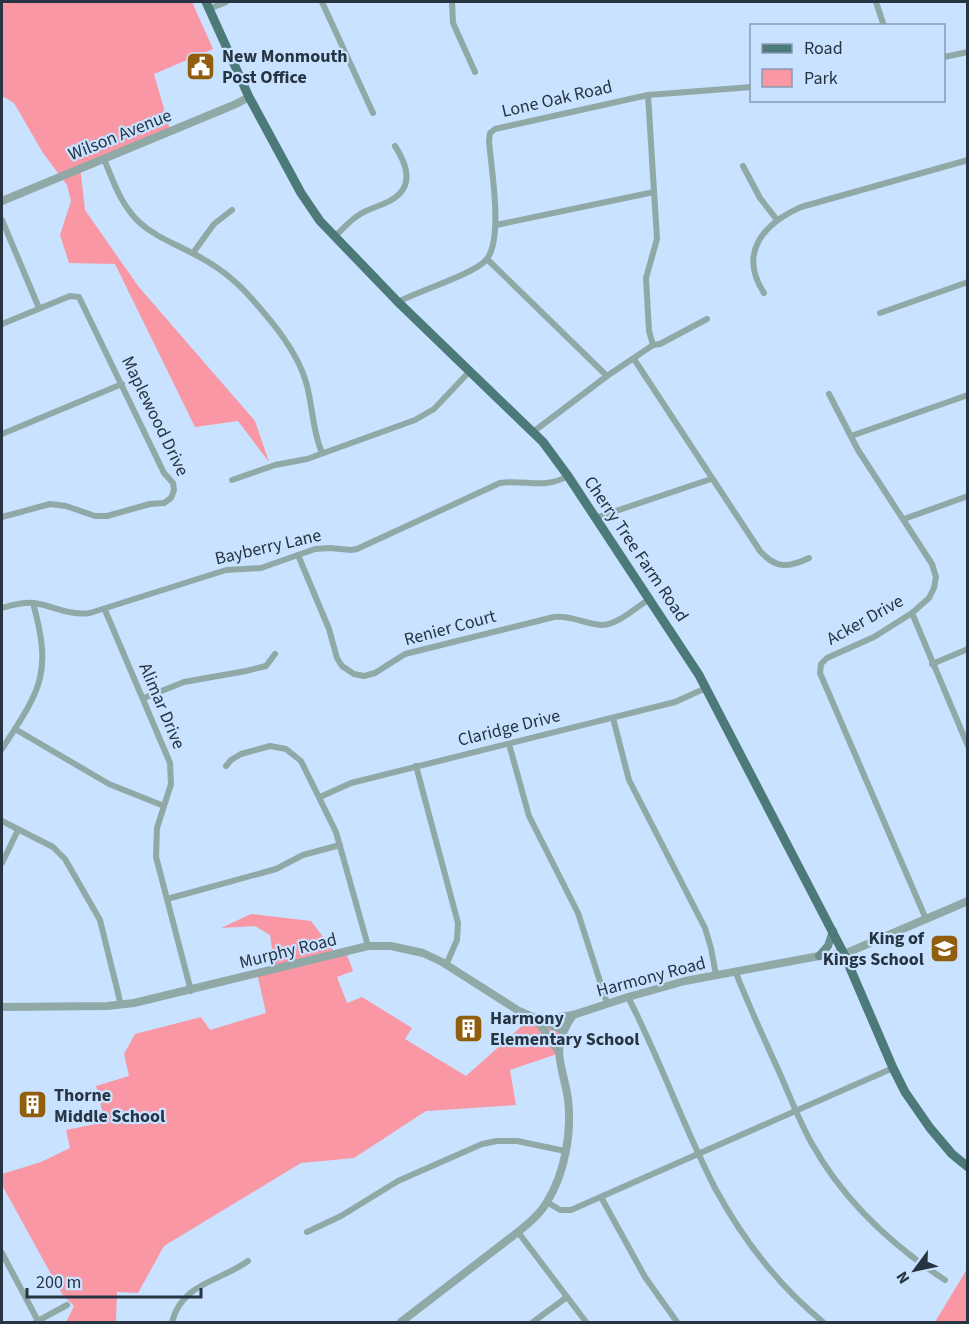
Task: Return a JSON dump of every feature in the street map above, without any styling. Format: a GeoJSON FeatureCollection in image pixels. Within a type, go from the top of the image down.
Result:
{"type":"FeatureCollection","features":[{"type":"Feature","properties":{"kind":"main road","name":"Cherry Tree Farm Road"},"geometry":{"type":"LineString","coordinates":[[207,5],[249,97],[301,193],[316,215],[334,237],[469,372],[533,432],[555,458],[692,663],[833,931],[893,1068],[921,1117],[942,1143],[968,1167]]}},
{"type":"Feature","properties":{"kind":"main road"},"geometry":{"type":"LineString","coordinates":[[819,956],[828,946],[833,931]]}},
{"type":"Feature","properties":{"kind":"street"},"geometry":{"type":"LineString","coordinates":[[207,5],[226,2]]}},
{"type":"Feature","properties":{"kind":"street"},"geometry":{"type":"LineString","coordinates":[[322,2],[373,113]]}},
{"type":"Feature","properties":{"kind":"street"},"geometry":{"type":"LineString","coordinates":[[452,2],[453,23],[475,72]]}},
{"type":"Feature","properties":{"kind":"street"},"geometry":{"type":"LineString","coordinates":[[876,2],[883,24]]}},
{"type":"Feature","properties":{"kind":"street"},"geometry":{"type":"LineString","coordinates":[[945,57],[968,52]]}},
{"type":"Feature","properties":{"kind":"street","name":"Lone Oak Road"},"geometry":{"type":"LineString","coordinates":[[487,260],[494,241],[496,225],[489,141],[492,130],[648,94],[750,87]]}},
{"type":"Feature","properties":{"kind":"street"},"geometry":{"type":"LineString","coordinates":[[648,94],[657,239],[646,278],[649,331],[654,345]]}},
{"type":"Feature","properties":{"kind":"street","name":"Wilson Avenue"},"geometry":{"type":"LineString","coordinates":[[2,201],[249,97]]}},
{"type":"Feature","properties":{"kind":"street"},"geometry":{"type":"LineString","coordinates":[[334,237],[359,214],[399,194],[406,171],[404,160],[395,146]]}},
{"type":"Feature","properties":{"kind":"street"},"geometry":{"type":"LineString","coordinates":[[104,159],[122,200],[139,222],[156,235],[193,253],[222,271],[244,291],[289,347],[306,381],[315,435],[322,453]]}},
{"type":"Feature","properties":{"kind":"street"},"geometry":{"type":"LineString","coordinates":[[764,293],[756,280],[753,260],[759,241],[777,220],[801,207],[968,160]]}},
{"type":"Feature","properties":{"kind":"street"},"geometry":{"type":"LineString","coordinates":[[743,166],[760,198],[777,220]]}},
{"type":"Feature","properties":{"kind":"street"},"geometry":{"type":"LineString","coordinates":[[496,225],[654,192]]}},
{"type":"Feature","properties":{"kind":"street"},"geometry":{"type":"LineString","coordinates":[[193,253],[214,224],[232,210]]}},
{"type":"Feature","properties":{"kind":"street"},"geometry":{"type":"LineString","coordinates":[[2,220],[39,308]]}},
{"type":"Feature","properties":{"kind":"street"},"geometry":{"type":"LineString","coordinates":[[398,302],[487,260],[607,376]]}},
{"type":"Feature","properties":{"kind":"street"},"geometry":{"type":"LineString","coordinates":[[880,314],[968,282]]}},
{"type":"Feature","properties":{"kind":"street","name":"Maplewood Drive"},"geometry":{"type":"LineString","coordinates":[[2,324],[70,296],[79,297],[164,473],[173,483],[174,490],[171,498],[164,503],[150,504],[107,516],[90,515],[54,503],[3,514]]}},
{"type":"Feature","properties":{"kind":"street"},"geometry":{"type":"LineString","coordinates":[[533,432],[607,376],[654,345],[707,319]]}},
{"type":"Feature","properties":{"kind":"street"},"geometry":{"type":"LineString","coordinates":[[634,359],[711,479],[765,557],[787,566],[809,558]]}},
{"type":"Feature","properties":{"kind":"street"},"geometry":{"type":"LineString","coordinates":[[232,480],[265,468],[303,461],[425,416],[469,372]]}},
{"type":"Feature","properties":{"kind":"street"},"geometry":{"type":"LineString","coordinates":[[2,434],[122,384]]}},
{"type":"Feature","properties":{"kind":"street","name":"Acker Drive"},"geometry":{"type":"LineString","coordinates":[[829,394],[851,436],[933,564],[936,577],[929,598],[912,613],[874,637],[827,658],[821,664],[820,672],[926,919]]}},
{"type":"Feature","properties":{"kind":"street"},"geometry":{"type":"LineString","coordinates":[[851,436],[968,395]]}},
{"type":"Feature","properties":{"kind":"street","name":"Bayberry Lane"},"geometry":{"type":"LineString","coordinates":[[2,608],[18,603],[33,603],[74,614],[105,610],[226,570],[261,568],[312,550],[357,549],[500,483],[511,481],[548,484],[568,476]]}},
{"type":"Feature","properties":{"kind":"street"},"geometry":{"type":"LineString","coordinates":[[595,518],[711,479]]}},
{"type":"Feature","properties":{"kind":"street"},"geometry":{"type":"LineString","coordinates":[[904,519],[968,496]]}},
{"type":"Feature","properties":{"kind":"street","name":"Renier Court"},"geometry":{"type":"LineString","coordinates":[[298,555],[329,629],[337,658],[348,671],[360,675],[375,673],[405,654],[554,617],[569,617],[598,624],[609,624],[648,600]]}},
{"type":"Feature","properties":{"kind":"street"},"geometry":{"type":"LineString","coordinates":[[2,749],[35,694],[42,669],[43,643],[33,603]]}},
{"type":"Feature","properties":{"kind":"street","name":"Alimar Drive"},"geometry":{"type":"LineString","coordinates":[[105,610],[144,698],[172,770],[171,784],[157,828],[155,848],[190,991]]}},
{"type":"Feature","properties":{"kind":"street"},"geometry":{"type":"LineString","coordinates":[[912,613],[968,746]]}},
{"type":"Feature","properties":{"kind":"street"},"geometry":{"type":"LineString","coordinates":[[932,664],[968,649]]}},
{"type":"Feature","properties":{"kind":"street"},"geometry":{"type":"LineString","coordinates":[[144,698],[184,682],[266,666],[275,654]]}},
{"type":"Feature","properties":{"kind":"street","name":"Claridge Drive"},"geometry":{"type":"LineString","coordinates":[[320,797],[351,783],[675,702],[706,688]]}},
{"type":"Feature","properties":{"kind":"street"},"geometry":{"type":"LineString","coordinates":[[613,718],[629,780],[705,928],[716,975]]}},
{"type":"Feature","properties":{"kind":"street"},"geometry":{"type":"LineString","coordinates":[[15,729],[84,772],[164,806]]}},
{"type":"Feature","properties":{"kind":"street"},"geometry":{"type":"LineString","coordinates":[[509,744],[529,816],[578,913],[606,1003]]}},
{"type":"Feature","properties":{"kind":"street"},"geometry":{"type":"LineString","coordinates":[[226,765],[241,754],[264,746],[280,747],[293,753],[301,761],[336,832],[368,946]]}},
{"type":"Feature","properties":{"kind":"street"},"geometry":{"type":"LineString","coordinates":[[416,766],[458,923],[455,948],[446,965]]}},
{"type":"Feature","properties":{"kind":"street"},"geometry":{"type":"LineString","coordinates":[[2,821],[53,847],[65,859],[100,920],[121,1005]]}},
{"type":"Feature","properties":{"kind":"street"},"geometry":{"type":"LineString","coordinates":[[2,863],[18,830]]}},
{"type":"Feature","properties":{"kind":"street"},"geometry":{"type":"LineString","coordinates":[[167,899],[276,869],[303,855],[340,845]]}},
{"type":"Feature","properties":{"kind":"street","name":"Harmony Road"},"geometry":{"type":"LineString","coordinates":[[537,1020],[573,1015],[606,1003],[716,975],[819,956],[844,954],[968,901]]}},
{"type":"Feature","properties":{"kind":"street","name":"Murphy Road"},"geometry":{"type":"LineString","coordinates":[[2,1007],[121,1005],[190,991],[368,946],[392,946],[410,949],[446,965],[537,1020],[563,1030]]}},
{"type":"Feature","properties":{"kind":"street"},"geometry":{"type":"LineString","coordinates":[[736,973],[796,1110],[822,1160],[856,1206],[904,1251],[945,1280]]}},
{"type":"Feature","properties":{"kind":"street"},"geometry":{"type":"LineString","coordinates":[[628,997],[699,1154],[727,1209],[750,1244],[791,1293],[823,1323]]}},
{"type":"Feature","properties":{"kind":"street"},"geometry":{"type":"LineString","coordinates":[[401,1323],[518,1232],[538,1215],[547,1202],[558,1177],[565,1151],[569,1114],[558,1050],[563,1030],[573,1015]]}},
{"type":"Feature","properties":{"kind":"street"},"geometry":{"type":"LineString","coordinates":[[537,1020],[558,1050]]}},
{"type":"Feature","properties":{"kind":"street"},"geometry":{"type":"LineString","coordinates":[[547,1202],[566,1211],[893,1068]]}},
{"type":"Feature","properties":{"kind":"street"},"geometry":{"type":"LineString","coordinates":[[308,1232],[341,1216],[398,1181],[482,1144],[497,1140],[517,1141],[565,1151]]}},
{"type":"Feature","properties":{"kind":"street"},"geometry":{"type":"LineString","coordinates":[[601,1197],[629,1251],[676,1323]]}},
{"type":"Feature","properties":{"kind":"street"},"geometry":{"type":"LineString","coordinates":[[518,1232],[586,1323]]}},
{"type":"Feature","properties":{"kind":"street"},"geometry":{"type":"LineString","coordinates":[[2,1253],[5,1267],[37,1322],[68,1305]]}},
{"type":"Feature","properties":{"kind":"street"},"geometry":{"type":"LineString","coordinates":[[172,1323],[179,1305],[192,1291],[233,1272],[248,1262]]}},
{"type":"Feature","properties":{"kind":"street"},"geometry":{"type":"LineString","coordinates":[[534,1323],[567,1297]]}},
{"type":"Feature","properties":{"kind":"green space"},"geometry":{"type":"Polygon","coordinates":[[[2,2],[192,2],[213,49],[154,74],[170,130],[80,166],[85,210],[138,286],[255,421],[269,462],[238,421],[195,427],[115,264],[69,263],[60,235],[71,201],[67,185],[43,153],[14,103],[2,96],[2,2]]]}},
{"type":"Feature","properties":{"kind":"green space"},"geometry":{"type":"Polygon","coordinates":[[[251,914],[311,921],[336,954],[346,952],[353,971],[337,977],[347,1003],[362,997],[412,1028],[405,1039],[466,1076],[532,1017],[561,1029],[557,1054],[510,1070],[516,1105],[426,1111],[354,1158],[301,1163],[164,1246],[138,1293],[117,1292],[116,1322],[66,1322],[74,1306],[62,1294],[2,1185],[2,1174],[41,1162],[70,1148],[66,1130],[105,1122],[96,1086],[129,1076],[124,1054],[135,1034],[201,1017],[210,1030],[266,1013],[257,973],[275,969],[270,935],[255,926],[221,928],[251,914]]]}},
{"type":"Feature","properties":{"kind":"green space"},"geometry":{"type":"Polygon","coordinates":[[[967,1269],[967,1322],[935,1322],[967,1269]]]}},
{"type":"Feature","properties":{"kind":"place","name":"New Monmouth Post Office"},"geometry":{"type":"Point","coordinates":[201,66]}},
{"type":"Feature","properties":{"kind":"place","name":"King of Kings School"},"geometry":{"type":"Point","coordinates":[945,948]}},
{"type":"Feature","properties":{"kind":"place","name":"Harmony Elementary School"},"geometry":{"type":"Point","coordinates":[469,1028]}},
{"type":"Feature","properties":{"kind":"place","name":"Thorne Middle School"},"geometry":{"type":"Point","coordinates":[33,1105]}}]}
